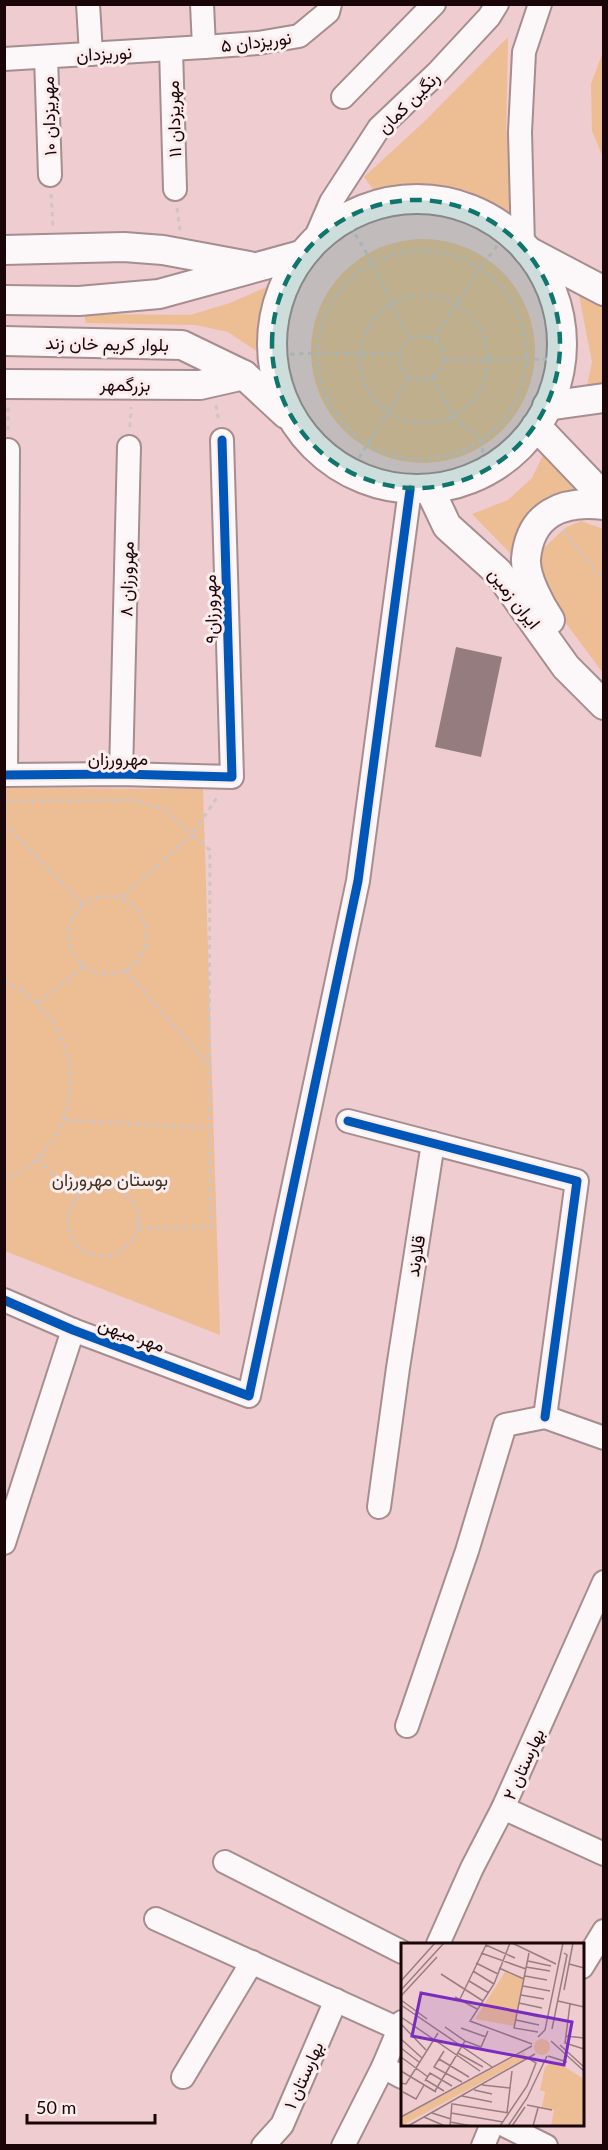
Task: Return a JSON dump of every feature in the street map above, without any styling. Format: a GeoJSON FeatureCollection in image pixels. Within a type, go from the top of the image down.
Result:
{"type":"FeatureCollection","features":[{"type":"Feature","properties":{"kind":"main road"},"geometry":{"type":"LineString","coordinates":[[520,243],[549,284],[555,302],[561,340],[556,383],[542,416],[513,452],[484,472],[420,490],[349,473],[323,455],[293,420],[278,389],[272,355],[273,320],[283,286],[308,247],[345,217],[371,205],[399,199],[429,199],[457,204],[484,215],[520,243],[603,291]]}},
{"type":"Feature","properties":{"kind":"main road"},"geometry":{"type":"LineString","coordinates":[[4,250],[124,247],[183,254],[254,267]]}},
{"type":"Feature","properties":{"kind":"main road"},"geometry":{"type":"LineString","coordinates":[[4,300],[79,301],[159,294],[254,267],[308,247]]}},
{"type":"Feature","properties":{"kind":"main road"},"geometry":{"type":"LineString","coordinates":[[575,276],[603,276]]}},
{"type":"Feature","properties":{"kind":"main road","name":"بلوار کریم خان زند"},"geometry":{"type":"LineString","coordinates":[[4,341],[182,345],[244,375],[293,420]]}},
{"type":"Feature","properties":{"kind":"main road","name":"بزرگمهر"},"geometry":{"type":"LineString","coordinates":[[7,384],[200,385],[244,375]]}},
{"type":"Feature","properties":{"kind":"main road"},"geometry":{"type":"LineString","coordinates":[[542,416],[603,398]]}},
{"type":"Feature","properties":{"kind":"main road"},"geometry":{"type":"LineString","coordinates":[[542,416],[603,497]]}},
{"type":"Feature","properties":{"kind":"main road","name":"ایران زمین"},"geometry":{"type":"LineString","coordinates":[[420,490],[447,526],[498,572],[566,668],[603,704]]}},
{"type":"Feature","properties":{"kind":"main road"},"geometry":{"type":"LineString","coordinates":[[603,505],[586,503],[567,505],[549,514],[533,532],[526,560],[536,598],[603,704]]}},
{"type":"Feature","properties":{"kind":"street"},"geometry":{"type":"LineString","coordinates":[[88,4],[91,54]]}},
{"type":"Feature","properties":{"kind":"street"},"geometry":{"type":"LineString","coordinates":[[202,4],[204,47]]}},
{"type":"Feature","properties":{"kind":"street","name":"نوریزدان ۵"},"geometry":{"type":"LineString","coordinates":[[204,47],[258,43],[299,36],[328,12],[330,4]]}},
{"type":"Feature","properties":{"kind":"street"},"geometry":{"type":"LineString","coordinates":[[344,98],[434,4]]}},
{"type":"Feature","properties":{"kind":"street","name":"رنگین کمان"},"geometry":{"type":"LineString","coordinates":[[308,247],[331,202],[379,128],[437,73],[489,17],[497,4]]}},
{"type":"Feature","properties":{"kind":"street"},"geometry":{"type":"LineString","coordinates":[[520,243],[520,132],[524,52],[540,4]]}},
{"type":"Feature","properties":{"kind":"street","name":"نوریزدان"},"geometry":{"type":"LineString","coordinates":[[4,59],[204,47]]}},
{"type":"Feature","properties":{"kind":"street","name":"مهریزدان ۱۱"},"geometry":{"type":"LineString","coordinates":[[171,49],[175,189]]}},
{"type":"Feature","properties":{"kind":"street","name":"مهریزدان ۱۰"},"geometry":{"type":"LineString","coordinates":[[46,57],[50,175]]}},
{"type":"Feature","properties":{"kind":"street","name":"مهرورزان۹"},"geometry":{"type":"LineString","coordinates":[[222,440],[232,777]]}},
{"type":"Feature","properties":{"kind":"street","name":"مهرورزان ۸"},"geometry":{"type":"LineString","coordinates":[[121,774],[129,447]]}},
{"type":"Feature","properties":{"kind":"street"},"geometry":{"type":"LineString","coordinates":[[5,775],[8,450]]}},
{"type":"Feature","properties":{"kind":"street","name":"مهر میهن"},"geometry":{"type":"LineString","coordinates":[[4,1300],[73,1330],[249,1396],[358,880],[420,490]]}},
{"type":"Feature","properties":{"kind":"street","name":"مهرورزان"},"geometry":{"type":"LineString","coordinates":[[5,775],[121,774],[232,777]]}},
{"type":"Feature","properties":{"kind":"street"},"geometry":{"type":"LineString","coordinates":[[348,1121],[577,1180],[545,1417]]}},
{"type":"Feature","properties":{"kind":"street","name":"قلاوند"},"geometry":{"type":"LineString","coordinates":[[379,1507],[433,1143]]}},
{"type":"Feature","properties":{"kind":"street"},"geometry":{"type":"LineString","coordinates":[[4,1543],[73,1330]]}},
{"type":"Feature","properties":{"kind":"street"},"geometry":{"type":"LineString","coordinates":[[407,1726],[467,1551],[505,1425],[545,1417],[603,1438]]}},
{"type":"Feature","properties":{"kind":"street","name":"بهارستان ۲"},"geometry":{"type":"LineString","coordinates":[[438,1943],[472,1868],[503,1808],[603,1582]]}},
{"type":"Feature","properties":{"kind":"street"},"geometry":{"type":"LineString","coordinates":[[503,1808],[603,1854]]}},
{"type":"Feature","properties":{"kind":"street"},"geometry":{"type":"LineString","coordinates":[[225,1862],[401,1951]]}},
{"type":"Feature","properties":{"kind":"street"},"geometry":{"type":"LineString","coordinates":[[156,1919],[336,2000],[401,2025],[393,2072],[343,2145]]}},
{"type":"Feature","properties":{"kind":"street"},"geometry":{"type":"LineString","coordinates":[[584,1964],[603,1931]]}},
{"type":"Feature","properties":{"kind":"street"},"geometry":{"type":"LineString","coordinates":[[183,2077],[252,1962]]}},
{"type":"Feature","properties":{"kind":"street","name":"بهارستان ۱"},"geometry":{"type":"LineString","coordinates":[[263,2145],[282,2125],[336,2000]]}},
{"type":"Feature","properties":{"kind":"street"},"geometry":{"type":"LineString","coordinates":[[483,2145],[491,2126]]}},
{"type":"Feature","properties":{"kind":"street"},"geometry":{"type":"LineString","coordinates":[[506,2126],[546,2145]]}},
{"type":"Feature","properties":{"kind":"path"},"geometry":{"type":"LineString","coordinates":[[50,175],[55,249]]}},
{"type":"Feature","properties":{"kind":"path"},"geometry":{"type":"LineString","coordinates":[[175,189],[183,254]]}},
{"type":"Feature","properties":{"kind":"path"},"geometry":{"type":"LineString","coordinates":[[345,217],[372,262],[410,340]]}},
{"type":"Feature","properties":{"kind":"path"},"geometry":{"type":"LineString","coordinates":[[434,339],[480,268],[520,243]]}},
{"type":"Feature","properties":{"kind":"path"},"geometry":{"type":"LineString","coordinates":[[427,250],[455,255],[480,268],[500,285],[515,307],[524,332],[526,358],[523,382],[514,404],[500,424],[483,440],[456,454],[426,460],[395,457],[368,445],[346,428],[330,406],[320,380],[317,353],[321,325],[332,300],[350,278],[372,262],[399,252],[427,250]]}},
{"type":"Feature","properties":{"kind":"path"},"geometry":{"type":"LineString","coordinates":[[418,294],[440,295],[457,303],[476,320],[486,340],[488,359],[484,382],[474,400],[453,416],[440,422],[419,423],[399,419],[382,408],[368,392],[361,373],[359,353],[365,331],[378,313],[392,302],[418,294]]}},
{"type":"Feature","properties":{"kind":"path"},"geometry":{"type":"LineString","coordinates":[[423,336],[434,339],[441,346],[444,360],[438,373],[432,377],[417,379],[411,376],[402,365],[401,354],[410,340],[423,336]]}},
{"type":"Feature","properties":{"kind":"path"},"geometry":{"type":"LineString","coordinates":[[272,355],[401,354]]}},
{"type":"Feature","properties":{"kind":"path"},"geometry":{"type":"LineString","coordinates":[[444,360],[560,359]]}},
{"type":"Feature","properties":{"kind":"path"},"geometry":{"type":"LineString","coordinates":[[349,473],[411,376]]}},
{"type":"Feature","properties":{"kind":"path"},"geometry":{"type":"LineString","coordinates":[[432,377],[453,416],[483,440],[484,472]]}},
{"type":"Feature","properties":{"kind":"path"},"geometry":{"type":"LineString","coordinates":[[213,382],[222,440]]}},
{"type":"Feature","properties":{"kind":"path"},"geometry":{"type":"LineString","coordinates":[[7,384],[8,450]]}},
{"type":"Feature","properties":{"kind":"path"},"geometry":{"type":"LineString","coordinates":[[129,447],[132,384]]}},
{"type":"Feature","properties":{"kind":"path"},"geometry":{"type":"LineString","coordinates":[[549,514],[603,580]]}},
{"type":"Feature","properties":{"kind":"path"},"geometry":{"type":"LineString","coordinates":[[122,898],[192,835],[232,777]]}},
{"type":"Feature","properties":{"kind":"path"},"geometry":{"type":"LineString","coordinates":[[4,801],[133,800],[166,810],[210,850],[208,1065],[211,1128],[211,1227],[138,1228]]}},
{"type":"Feature","properties":{"kind":"path"},"geometry":{"type":"LineString","coordinates":[[4,823],[83,905]]}},
{"type":"Feature","properties":{"kind":"path"},"geometry":{"type":"LineString","coordinates":[[101,896],[122,898],[132,904],[141,914],[146,933],[143,952],[125,970],[105,974],[85,966],[77,958],[71,948],[70,924],[83,905],[101,896]]}},
{"type":"Feature","properties":{"kind":"path"},"geometry":{"type":"LineString","coordinates":[[38,1003],[85,966]]}},
{"type":"Feature","properties":{"kind":"path"},"geometry":{"type":"LineString","coordinates":[[125,970],[208,1065]]}},
{"type":"Feature","properties":{"kind":"path"},"geometry":{"type":"LineString","coordinates":[[4,981],[19,988],[38,1003],[54,1022],[65,1045],[71,1070],[70,1095],[64,1120],[53,1141],[37,1159],[4,1180]]}},
{"type":"Feature","properties":{"kind":"path"},"geometry":{"type":"LineString","coordinates":[[64,1120],[211,1128]]}},
{"type":"Feature","properties":{"kind":"path"},"geometry":{"type":"LineString","coordinates":[[37,1159],[77,1197]]}},
{"type":"Feature","properties":{"kind":"path"},"geometry":{"type":"LineString","coordinates":[[97,1186],[109,1186],[120,1189],[129,1196],[135,1206],[138,1228],[134,1239],[126,1248],[116,1254],[104,1256],[82,1249],[69,1230],[68,1218],[71,1206],[77,1197],[97,1186]]}},
{"type":"Feature","properties":{"kind":"highlighted area"},"geometry":{"type":"Polygon","coordinates":[[[400,199],[457,204],[508,231],[540,267],[560,321],[556,383],[536,426],[522,444],[484,473],[430,490],[410,490],[349,473],[323,455],[293,420],[278,389],[272,355],[273,320],[283,286],[301,255],[345,217],[400,199]]]}},
{"type":"Feature","properties":{"kind":"green space"},"geometry":{"type":"Polygon","coordinates":[[[508,37],[506,130],[533,210],[523,219],[465,190],[427,188],[375,192],[364,177],[426,120],[508,37]]]}},
{"type":"Feature","properties":{"kind":"green space"},"geometry":{"type":"Polygon","coordinates":[[[603,52],[603,157],[592,131],[591,84],[603,52]]]}},
{"type":"Feature","properties":{"kind":"green space"},"geometry":{"type":"Polygon","coordinates":[[[423,239],[445,241],[476,252],[494,264],[510,280],[522,298],[530,319],[535,351],[533,373],[522,404],[510,422],[494,438],[476,450],[455,458],[423,463],[401,461],[370,450],[352,438],[336,422],[324,404],[316,383],[311,351],[313,329],[324,298],[336,280],[352,264],[370,252],[391,244],[423,239]]]}},
{"type":"Feature","properties":{"kind":"green space"},"geometry":{"type":"Polygon","coordinates":[[[273,284],[261,320],[258,352],[228,332],[196,325],[86,323],[84,314],[190,315],[230,303],[273,284]]]}},
{"type":"Feature","properties":{"kind":"green space"},"geometry":{"type":"Polygon","coordinates":[[[578,290],[603,304],[604,390],[587,386],[592,362],[578,290]]]}},
{"type":"Feature","properties":{"kind":"green space"},"geometry":{"type":"Polygon","coordinates":[[[546,449],[583,489],[544,503],[535,509],[521,527],[513,556],[472,514],[508,500],[532,478],[546,449]]]}},
{"type":"Feature","properties":{"kind":"green space"},"geometry":{"type":"Polygon","coordinates":[[[581,521],[603,529],[603,673],[545,595],[538,571],[542,550],[565,528],[581,521]]]}},
{"type":"Feature","properties":{"kind":"green space","name":"بوستان مهرورزان"},"geometry":{"type":"Polygon","coordinates":[[[5,788],[203,789],[220,1335],[5,1251],[5,788]]]}},
{"type":"Feature","properties":{"kind":"building"},"geometry":{"type":"Polygon","coordinates":[[[456,647],[502,657],[481,757],[435,747],[456,647]]]}},
{"type":"Feature","properties":{"kind":"cycle path"},"geometry":{"type":"LineString","coordinates":[[4,775],[121,774],[232,777],[222,440]]}},
{"type":"Feature","properties":{"kind":"cycle path"},"geometry":{"type":"LineString","coordinates":[[4,1300],[73,1330],[249,1396],[358,881],[410,490]]}},
{"type":"Feature","properties":{"kind":"cycle path"},"geometry":{"type":"LineString","coordinates":[[348,1121],[577,1181],[545,1417]]}}]}
